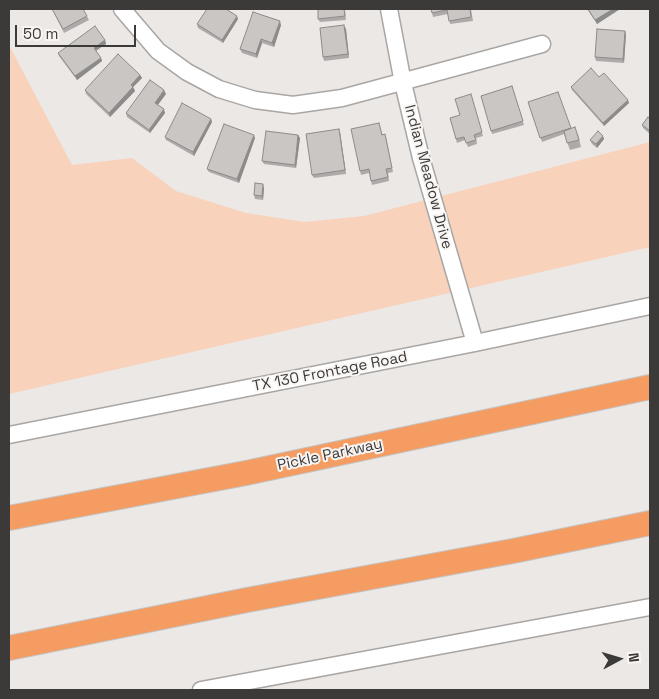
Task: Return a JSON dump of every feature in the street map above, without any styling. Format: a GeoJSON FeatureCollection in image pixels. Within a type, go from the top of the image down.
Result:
{"type":"FeatureCollection","features":[{"type":"Feature","properties":{"kind":"highway","name":"Pickle Parkway"},"geometry":{"type":"LineString","coordinates":[[9,518],[246,473],[650,386]]}},
{"type":"Feature","properties":{"kind":"highway"},"geometry":{"type":"LineString","coordinates":[[9,648],[247,600],[513,551],[650,523]]}},
{"type":"Feature","properties":{"kind":"highway"},"geometry":{"type":"LineString","coordinates":[[513,551],[650,536]]}},
{"type":"Feature","properties":{"kind":"street"},"geometry":{"type":"LineString","coordinates":[[122,9],[158,52],[187,72],[219,89],[255,100],[293,105],[342,98],[542,44]]}},
{"type":"Feature","properties":{"kind":"street","name":"Indian Meadow Drive"},"geometry":{"type":"LineString","coordinates":[[389,9],[403,82],[421,158],[475,343]]}},
{"type":"Feature","properties":{"kind":"street","name":"TX 130 Frontage Road"},"geometry":{"type":"LineString","coordinates":[[9,435],[475,343],[650,306]]}},
{"type":"Feature","properties":{"kind":"street"},"geometry":{"type":"LineString","coordinates":[[201,690],[650,607]]}},
{"type":"Feature","properties":{"kind":"street"},"geometry":{"type":"LineString","coordinates":[[633,610],[650,611]]}},
{"type":"Feature","properties":{"kind":"shaded area"},"geometry":{"type":"Polygon","coordinates":[[[9,45],[72,165],[132,158],[176,191],[246,213],[305,222],[364,216],[650,142],[650,247],[9,394],[9,45]]]}},
{"type":"Feature","properties":{"kind":"building"},"geometry":{"type":"Polygon","coordinates":[[[52,9],[83,9],[87,16],[63,29],[52,9]]]}},
{"type":"Feature","properties":{"kind":"building"},"geometry":{"type":"Polygon","coordinates":[[[207,9],[226,9],[237,16],[222,40],[197,24],[207,9]]]}},
{"type":"Feature","properties":{"kind":"building"},"geometry":{"type":"Polygon","coordinates":[[[318,9],[344,9],[345,16],[318,19],[318,9]]]}},
{"type":"Feature","properties":{"kind":"building"},"geometry":{"type":"Polygon","coordinates":[[[431,9],[470,9],[471,17],[449,21],[447,10],[432,13],[431,9]]]}},
{"type":"Feature","properties":{"kind":"building"},"geometry":{"type":"Polygon","coordinates":[[[588,9],[613,9],[595,20],[588,9]]]}},
{"type":"Feature","properties":{"kind":"building"},"geometry":{"type":"Polygon","coordinates":[[[253,12],[280,21],[272,43],[261,39],[256,54],[240,49],[253,12]]]}},
{"type":"Feature","properties":{"kind":"building"},"geometry":{"type":"Polygon","coordinates":[[[344,25],[348,54],[323,57],[320,28],[344,25]]]}},
{"type":"Feature","properties":{"kind":"building"},"geometry":{"type":"Polygon","coordinates":[[[95,26],[105,40],[94,48],[101,58],[75,76],[58,53],[95,26]]]}},
{"type":"Feature","properties":{"kind":"building"},"geometry":{"type":"Polygon","coordinates":[[[597,29],[625,31],[623,59],[595,57],[597,29]]]}},
{"type":"Feature","properties":{"kind":"building"},"geometry":{"type":"Polygon","coordinates":[[[118,54],[140,75],[131,85],[133,87],[109,113],[85,90],[118,54]]]}},
{"type":"Feature","properties":{"kind":"building"},"geometry":{"type":"Polygon","coordinates":[[[591,68],[599,77],[604,73],[628,100],[603,123],[571,87],[591,68]]]}},
{"type":"Feature","properties":{"kind":"building"},"geometry":{"type":"Polygon","coordinates":[[[150,80],[164,90],[155,103],[164,109],[149,130],[126,113],[150,80]]]}},
{"type":"Feature","properties":{"kind":"building"},"geometry":{"type":"Polygon","coordinates":[[[512,86],[523,121],[491,131],[481,96],[512,86]]]}},
{"type":"Feature","properties":{"kind":"building"},"geometry":{"type":"Polygon","coordinates":[[[558,92],[571,128],[540,138],[528,102],[558,92]]]}},
{"type":"Feature","properties":{"kind":"building"},"geometry":{"type":"Polygon","coordinates":[[[471,94],[482,132],[474,135],[476,140],[466,143],[464,137],[456,139],[450,118],[460,115],[455,99],[471,94]]]}},
{"type":"Feature","properties":{"kind":"building"},"geometry":{"type":"Polygon","coordinates":[[[182,103],[211,119],[193,152],[165,137],[182,103]]]}},
{"type":"Feature","properties":{"kind":"building"},"geometry":{"type":"Polygon","coordinates":[[[648,117],[650,119],[649,130],[642,125],[648,117]]]}},
{"type":"Feature","properties":{"kind":"building"},"geometry":{"type":"Polygon","coordinates":[[[379,123],[382,135],[385,134],[392,168],[386,169],[388,177],[371,181],[369,169],[360,171],[351,129],[379,123]]]}},
{"type":"Feature","properties":{"kind":"building"},"geometry":{"type":"Polygon","coordinates":[[[224,124],[254,135],[237,179],[207,169],[224,124]]]}},
{"type":"Feature","properties":{"kind":"building"},"geometry":{"type":"Polygon","coordinates":[[[575,127],[579,140],[567,143],[564,131],[575,127]]]}},
{"type":"Feature","properties":{"kind":"building"},"geometry":{"type":"Polygon","coordinates":[[[339,129],[345,170],[312,175],[306,134],[339,129]]]}},
{"type":"Feature","properties":{"kind":"building"},"geometry":{"type":"Polygon","coordinates":[[[266,131],[298,135],[295,165],[262,161],[266,131]]]}},
{"type":"Feature","properties":{"kind":"building"},"geometry":{"type":"Polygon","coordinates":[[[598,131],[603,136],[596,144],[590,140],[598,131]]]}},
{"type":"Feature","properties":{"kind":"building"},"geometry":{"type":"Polygon","coordinates":[[[255,183],[263,184],[262,196],[254,195],[255,183]]]}}]}
